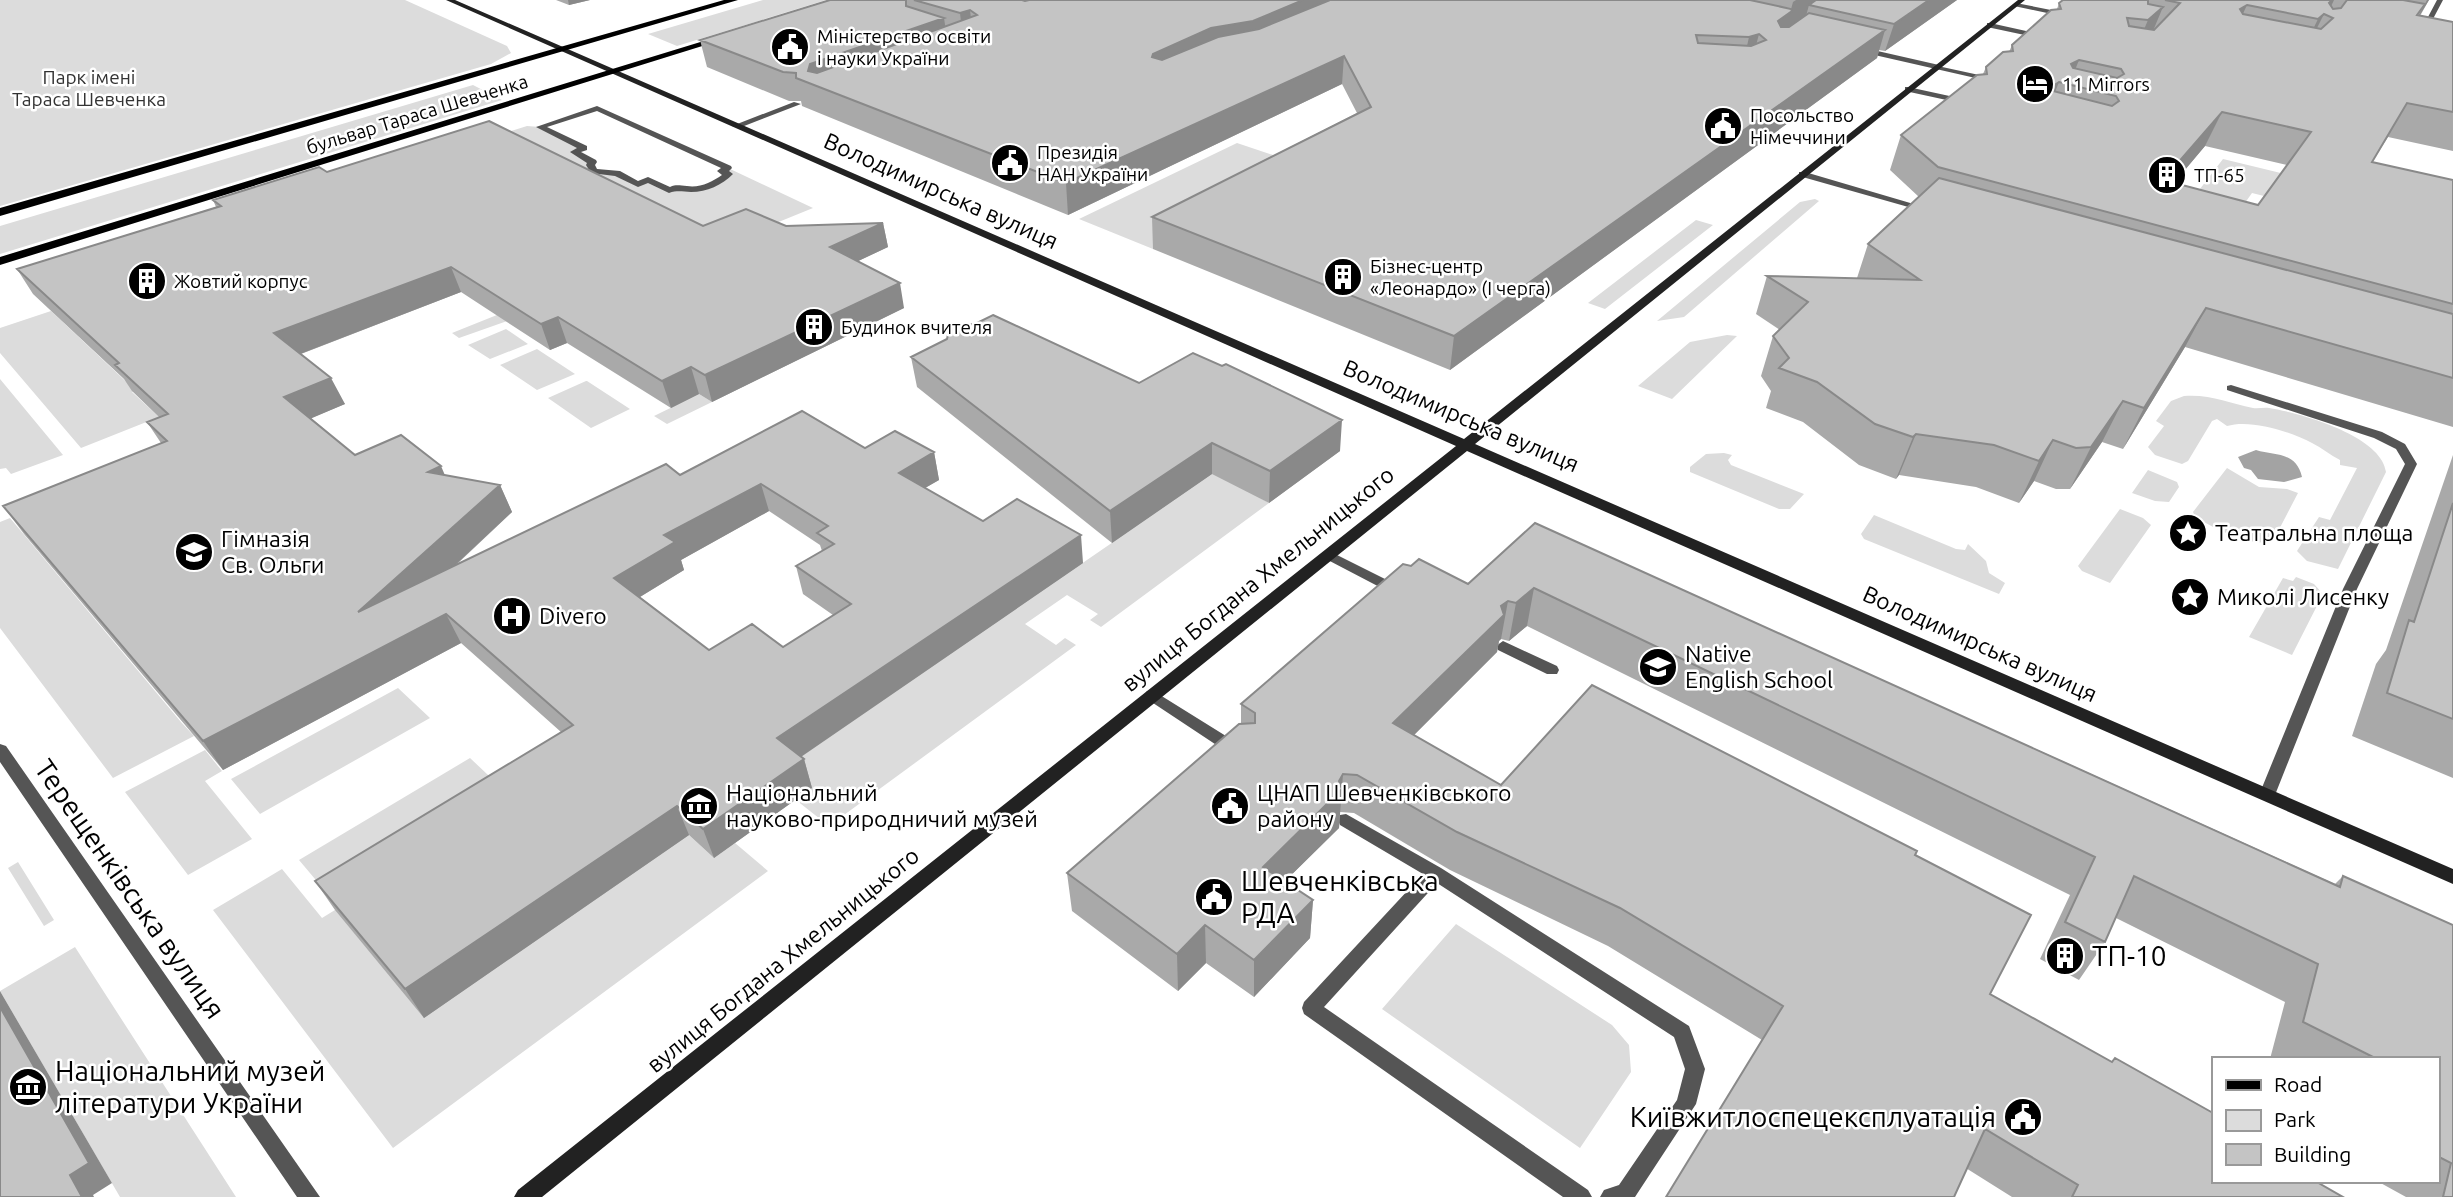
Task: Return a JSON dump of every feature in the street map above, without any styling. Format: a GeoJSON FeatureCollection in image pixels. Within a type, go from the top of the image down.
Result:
{"type":"FeatureCollection","features":[{"type":"Feature","properties":{"kind":"main road","name":"Володимирська вулиця"},"geometry":{"type":"LineString","coordinates":[[449,0],[2453,877]]}},
{"type":"Feature","properties":{"kind":"main road","name":"бульвар Тараса Шевченка"},"geometry":{"type":"LineString","coordinates":[[0,212],[734,0]]}},
{"type":"Feature","properties":{"kind":"main road","name":"вулиця Богдана Хмельницького"},"geometry":{"type":"LineString","coordinates":[[525,1197],[1908,89],[2019,3]]}},
{"type":"Feature","properties":{"kind":"main road","name":"бульвар Тараса Шевченка"},"geometry":{"type":"LineString","coordinates":[[0,261],[736,34]]}},
{"type":"Feature","properties":{"kind":"street"},"geometry":{"type":"LineString","coordinates":[[2421,33],[2440,0]]}},
{"type":"Feature","properties":{"kind":"street"},"geometry":{"type":"LineString","coordinates":[[2019,3],[2068,16]]}},
{"type":"Feature","properties":{"kind":"street"},"geometry":{"type":"LineString","coordinates":[[1990,25],[2044,37]]}},
{"type":"Feature","properties":{"kind":"street"},"geometry":{"type":"LineString","coordinates":[[2409,30],[2432,35]]}},
{"type":"Feature","properties":{"kind":"street"},"geometry":{"type":"LineString","coordinates":[[1851,47],[1996,81]]}},
{"type":"Feature","properties":{"kind":"street"},"geometry":{"type":"LineString","coordinates":[[1908,89],[1970,104]]}},
{"type":"Feature","properties":{"kind":"street"},"geometry":{"type":"LineString","coordinates":[[736,125],[797,104]]}},
{"type":"Feature","properties":{"kind":"street"},"geometry":{"type":"LineString","coordinates":[[597,108],[728,168],[721,171],[728,174],[719,181],[695,189],[678,187],[669,190],[648,180],[638,184],[617,173],[594,171],[591,168],[593,162],[574,152],[584,148],[540,127],[597,108]]}},
{"type":"Feature","properties":{"kind":"street"},"geometry":{"type":"LineString","coordinates":[[1802,174],[1936,212]]}},
{"type":"Feature","properties":{"kind":"street"},"geometry":{"type":"LineString","coordinates":[[2231,388],[2378,435],[2401,447],[2410,464],[2350,589],[2267,795]]}},
{"type":"Feature","properties":{"kind":"street"},"geometry":{"type":"LineString","coordinates":[[1329,555],[1405,596]]}},
{"type":"Feature","properties":{"kind":"street"},"geometry":{"type":"LineString","coordinates":[[1503,646],[1552,670]]}},
{"type":"Feature","properties":{"kind":"street"},"geometry":{"type":"LineString","coordinates":[[1152,695],[1246,756]]}},
{"type":"Feature","properties":{"kind":"street","name":"Терещенківська вулиця"},"geometry":{"type":"LineString","coordinates":[[0,750],[309,1197]]}},
{"type":"Feature","properties":{"kind":"street"},"geometry":{"type":"LineString","coordinates":[[1346,820],[1435,873],[1682,1032],[1695,1069],[1686,1104],[1625,1194],[1611,1197]]}},
{"type":"Feature","properties":{"kind":"street"},"geometry":{"type":"LineString","coordinates":[[1435,873],[1311,1008],[1581,1197]]}},
{"type":"Feature","properties":{"kind":"green space","name":"Парк імені Тараса Шевченка"},"geometry":{"type":"Polygon","coordinates":[[[0,0],[405,0],[507,46],[511,53],[491,64],[0,206],[0,0]]]}},
{"type":"Feature","properties":{"kind":"green space"},"geometry":{"type":"Polygon","coordinates":[[[763,0],[826,0],[677,46],[648,34],[763,0]]]}},
{"type":"Feature","properties":{"kind":"green space"},"geometry":{"type":"Polygon","coordinates":[[[473,85],[502,100],[0,254],[0,226],[473,85]]]}},
{"type":"Feature","properties":{"kind":"green space"},"geometry":{"type":"Polygon","coordinates":[[[527,126],[540,127],[584,148],[575,151],[593,162],[591,168],[617,173],[638,184],[648,180],[670,188],[691,190],[711,184],[728,168],[813,208],[724,244],[459,338],[452,333],[701,233],[505,133],[527,126]]]}},
{"type":"Feature","properties":{"kind":"green space"},"geometry":{"type":"Polygon","coordinates":[[[1237,143],[1309,167],[1153,249],[1079,219],[1237,143]]]}},
{"type":"Feature","properties":{"kind":"green space"},"geometry":{"type":"Polygon","coordinates":[[[2223,159],[2347,189],[2333,213],[2252,193],[2230,224],[2183,211],[2223,159]]]}},
{"type":"Feature","properties":{"kind":"green space"},"geometry":{"type":"Polygon","coordinates":[[[1815,199],[1819,201],[1684,317],[1657,321],[1800,202],[1815,199]]]}},
{"type":"Feature","properties":{"kind":"green space"},"geometry":{"type":"Polygon","coordinates":[[[1696,220],[1713,225],[1605,309],[1588,303],[1696,220]]]}},
{"type":"Feature","properties":{"kind":"green space"},"geometry":{"type":"Polygon","coordinates":[[[51,311],[135,390],[132,392],[159,417],[81,448],[0,353],[0,328],[51,311]]]}},
{"type":"Feature","properties":{"kind":"green space"},"geometry":{"type":"Polygon","coordinates":[[[506,329],[528,344],[490,359],[468,345],[506,329]]]}},
{"type":"Feature","properties":{"kind":"green space"},"geometry":{"type":"Polygon","coordinates":[[[1727,335],[1737,336],[1672,399],[1638,386],[1690,342],[1727,335]]]}},
{"type":"Feature","properties":{"kind":"green space"},"geometry":{"type":"Polygon","coordinates":[[[537,349],[575,374],[537,390],[500,365],[537,349]]]}},
{"type":"Feature","properties":{"kind":"green space"},"geometry":{"type":"Polygon","coordinates":[[[0,379],[63,455],[11,474],[6,468],[0,469],[0,379]]]}},
{"type":"Feature","properties":{"kind":"green space"},"geometry":{"type":"Polygon","coordinates":[[[587,381],[630,409],[591,428],[548,398],[587,381]]]}},
{"type":"Feature","properties":{"kind":"green space"},"geometry":{"type":"Polygon","coordinates":[[[699,394],[712,402],[667,424],[654,416],[699,394]]]}},
{"type":"Feature","properties":{"kind":"green space"},"geometry":{"type":"Polygon","coordinates":[[[2184,396],[2202,396],[2253,408],[2269,408],[2319,421],[2356,437],[2381,459],[2386,472],[2338,569],[2307,561],[2297,551],[2319,517],[2330,520],[2357,468],[2340,465],[2340,460],[2292,434],[2258,425],[2227,426],[2217,419],[2212,421],[2188,461],[2182,464],[2155,455],[2148,447],[2164,426],[2156,421],[2171,401],[2184,396]]]}},
{"type":"Feature","properties":{"kind":"green space"},"geometry":{"type":"Polygon","coordinates":[[[1706,454],[1732,455],[1728,460],[1731,465],[1804,494],[1790,509],[1779,509],[1690,472],[1690,467],[1706,454]]]}},
{"type":"Feature","properties":{"kind":"green space"},"geometry":{"type":"Polygon","coordinates":[[[2227,468],[2259,487],[2287,489],[2298,493],[2273,541],[2254,542],[2243,539],[2195,517],[2193,512],[2227,468]]]}},
{"type":"Feature","properties":{"kind":"green space"},"geometry":{"type":"Polygon","coordinates":[[[2148,470],[2177,482],[2179,487],[2169,502],[2155,501],[2132,493],[2148,470]]]}},
{"type":"Feature","properties":{"kind":"green space"},"geometry":{"type":"Polygon","coordinates":[[[1215,472],[1269,503],[1101,627],[1090,620],[1098,614],[1067,595],[1025,624],[1056,645],[1065,638],[1076,645],[829,826],[796,800],[812,788],[786,767],[1215,472]]]}},
{"type":"Feature","properties":{"kind":"green space"},"geometry":{"type":"Polygon","coordinates":[[[2120,509],[2143,518],[2151,525],[2110,583],[2082,571],[2078,566],[2120,509]]]}},
{"type":"Feature","properties":{"kind":"green space"},"geometry":{"type":"Polygon","coordinates":[[[1874,515],[1956,549],[1965,550],[1968,544],[1986,561],[1989,573],[2005,583],[1999,594],[1864,539],[1861,534],[1874,515]]]}},
{"type":"Feature","properties":{"kind":"green space"},"geometry":{"type":"Polygon","coordinates":[[[10,518],[194,736],[113,778],[0,628],[0,522],[10,518]]]}},
{"type":"Feature","properties":{"kind":"green space"},"geometry":{"type":"Polygon","coordinates":[[[2296,577],[2314,584],[2323,594],[2292,655],[2249,637],[2283,578],[2293,581],[2296,577]]]}},
{"type":"Feature","properties":{"kind":"green space"},"geometry":{"type":"Polygon","coordinates":[[[398,688],[430,718],[260,814],[231,779],[398,688]]]}},
{"type":"Feature","properties":{"kind":"green space"},"geometry":{"type":"Polygon","coordinates":[[[205,750],[222,771],[205,781],[252,839],[188,875],[125,792],[205,750]]]}},
{"type":"Feature","properties":{"kind":"green space"},"geometry":{"type":"Polygon","coordinates":[[[470,758],[505,791],[331,898],[299,860],[470,758]]]}},
{"type":"Feature","properties":{"kind":"green space"},"geometry":{"type":"Polygon","coordinates":[[[689,835],[714,858],[735,843],[768,871],[393,1148],[213,910],[282,869],[322,918],[335,910],[689,835]]]}},
{"type":"Feature","properties":{"kind":"green space"},"geometry":{"type":"Polygon","coordinates":[[[18,862],[54,920],[44,926],[8,868],[18,862]]]}},
{"type":"Feature","properties":{"kind":"green space"},"geometry":{"type":"Polygon","coordinates":[[[1456,924],[1612,1025],[1629,1045],[1631,1072],[1580,1148],[1382,1009],[1456,924]]]}},
{"type":"Feature","properties":{"kind":"green space"},"geometry":{"type":"Polygon","coordinates":[[[75,947],[236,1197],[120,1197],[0,991],[75,947]]]}},
{"type":"Feature","properties":{"kind":"shaded area"},"geometry":{"type":"Polygon","coordinates":[[[2256,450],[2290,459],[2302,477],[2284,482],[2258,479],[2251,470],[2244,468],[2238,457],[2256,450]]]}},
{"type":"Feature","properties":{"kind":"building"},"geometry":{"type":"Polygon","coordinates":[[[830,0],[906,0],[906,6],[944,18],[810,64],[808,71],[817,73],[977,15],[970,10],[960,13],[914,0],[1303,0],[1253,21],[1211,28],[1153,54],[1152,57],[1162,60],[1218,37],[1259,29],[1330,0],[1750,0],[1791,9],[1792,11],[1778,21],[1781,27],[1789,27],[1809,13],[1885,30],[1454,336],[1152,217],[1371,107],[1344,56],[1066,183],[796,78],[796,73],[783,72],[700,40],[830,0]],[[1759,34],[1749,37],[1696,35],[1698,43],[1751,46],[1766,40],[1759,34]]]}},
{"type":"Feature","properties":{"kind":"building"},"geometry":{"type":"Polygon","coordinates":[[[1816,0],[1929,0],[1894,24],[1809,5],[1816,0]]]}},
{"type":"Feature","properties":{"kind":"building"},"geometry":{"type":"Polygon","coordinates":[[[2063,0],[2148,0],[2148,4],[2163,7],[2148,20],[2127,18],[2129,26],[2154,30],[2180,3],[2165,0],[2332,0],[2329,3],[2333,9],[2341,8],[2347,0],[2403,0],[2425,4],[2417,15],[2453,22],[2453,112],[2407,103],[2372,162],[2453,180],[2453,304],[1938,167],[1901,135],[1977,75],[1987,74],[1986,67],[2003,52],[2013,51],[2012,45],[2051,10],[2061,9],[2059,3],[2063,0]],[[2247,5],[2240,9],[2243,14],[2321,29],[2333,18],[2324,14],[2318,19],[2247,5]],[[2079,60],[2071,64],[2073,68],[2117,78],[2124,74],[2121,69],[2079,60]],[[2059,82],[2053,86],[2053,91],[2112,106],[2119,101],[2116,96],[2059,82]],[[2222,112],[2163,180],[2258,205],[2311,132],[2222,112]]]}},
{"type":"Feature","properties":{"kind":"building"},"geometry":{"type":"Polygon","coordinates":[[[489,121],[703,226],[746,209],[786,226],[883,223],[830,247],[900,283],[705,375],[691,367],[662,381],[558,317],[541,324],[451,267],[274,333],[331,378],[284,397],[355,455],[401,435],[441,466],[428,472],[500,485],[358,612],[666,464],[680,475],[802,411],[865,448],[895,431],[934,452],[899,473],[983,521],[1017,499],[1081,535],[777,738],[804,759],[703,829],[677,806],[405,989],[315,881],[573,725],[446,614],[203,741],[3,506],[167,441],[147,422],[168,414],[115,365],[119,363],[17,269],[221,206],[213,200],[319,167],[327,172],[489,121]],[[761,484],[664,535],[675,542],[614,578],[709,650],[752,624],[783,647],[851,604],[796,566],[834,544],[817,533],[828,526],[761,484]]]}},
{"type":"Feature","properties":{"kind":"building"},"geometry":{"type":"Polygon","coordinates":[[[1939,178],[2453,314],[2453,378],[2206,308],[2144,408],[2123,401],[2091,447],[2076,448],[2053,440],[2039,461],[1994,445],[1916,434],[1913,437],[1875,424],[1817,382],[1779,368],[1789,358],[1773,336],[1808,302],[1767,276],[1920,280],[1868,244],[1939,178]]]}},
{"type":"Feature","properties":{"kind":"building"},"geometry":{"type":"Polygon","coordinates":[[[993,315],[1139,383],[1193,353],[1222,366],[1226,364],[1342,420],[1270,471],[1212,443],[1110,511],[911,357],[947,339],[950,326],[975,324],[993,315]]]}},
{"type":"Feature","properties":{"kind":"building"},"geometry":{"type":"Polygon","coordinates":[[[2453,503],[2453,719],[2387,693],[2409,620],[2414,622],[2453,503]]]}},
{"type":"Feature","properties":{"kind":"building"},"geometry":{"type":"Polygon","coordinates":[[[1535,523],[2340,887],[2343,876],[2453,925],[2453,1197],[2443,1197],[2451,1163],[2439,1157],[2439,1057],[2373,1057],[2303,1022],[2318,964],[2134,876],[2105,942],[2065,922],[2095,857],[1534,588],[1516,603],[1508,601],[1501,606],[1504,615],[1393,723],[1501,785],[1592,685],[1917,851],[1915,855],[2031,915],[1990,994],[2112,1062],[2115,1058],[2212,1112],[2212,1183],[2318,1183],[2343,1197],[2072,1197],[2078,1185],[1985,1129],[1954,1197],[1666,1197],[1783,1006],[1620,908],[1457,832],[1357,775],[1343,774],[1339,781],[1342,789],[1263,867],[1313,900],[1254,960],[1205,925],[1177,954],[1067,873],[1239,724],[1255,723],[1255,713],[1241,704],[1403,564],[1411,566],[1419,559],[1468,584],[1535,523]]]}},
{"type":"Feature","properties":{"kind":"building","name":"Національний музей літератури України"},"geometry":{"type":"Polygon","coordinates":[[[0,1007],[89,1163],[70,1175],[82,1197],[0,1197],[0,1007]]]}},
{"type":"Feature","properties":{"kind":"place","name":"Міністерство освіти і науки України"},"geometry":{"type":"Point","coordinates":[790,47]}},
{"type":"Feature","properties":{"kind":"place","name":"11 Mirrors"},"geometry":{"type":"Point","coordinates":[2035,84]}},
{"type":"Feature","properties":{"kind":"place","name":"Посольство Німеччини"},"geometry":{"type":"Point","coordinates":[1723,126]}},
{"type":"Feature","properties":{"kind":"place","name":"Президія НАН України"},"geometry":{"type":"Point","coordinates":[1010,163]}},
{"type":"Feature","properties":{"kind":"place","name":"ТП-65"},"geometry":{"type":"Point","coordinates":[2167,175]}},
{"type":"Feature","properties":{"kind":"place","name":"Бізнес-центр «Леонардо» (I черга)"},"geometry":{"type":"Point","coordinates":[1343,277]}},
{"type":"Feature","properties":{"kind":"place","name":"Жовтий корпус"},"geometry":{"type":"Point","coordinates":[147,281]}},
{"type":"Feature","properties":{"kind":"place","name":"Будинок вчителя"},"geometry":{"type":"Point","coordinates":[814,327]}},
{"type":"Feature","properties":{"kind":"place","name":"Театральна площа"},"geometry":{"type":"Point","coordinates":[2188,533]}},
{"type":"Feature","properties":{"kind":"place","name":"Гімназія Св. Ольги"},"geometry":{"type":"Point","coordinates":[194,552]}},
{"type":"Feature","properties":{"kind":"place","name":"Миколі Лисенку"},"geometry":{"type":"Point","coordinates":[2190,597]}},
{"type":"Feature","properties":{"kind":"place","name":"Divero"},"geometry":{"type":"Point","coordinates":[512,616]}},
{"type":"Feature","properties":{"kind":"place","name":"Native English School"},"geometry":{"type":"Point","coordinates":[1658,667]}},
{"type":"Feature","properties":{"kind":"place","name":"Національний науково-природничий музей"},"geometry":{"type":"Point","coordinates":[699,806]}},
{"type":"Feature","properties":{"kind":"place","name":"ЦНАП Шевченківського району"},"geometry":{"type":"Point","coordinates":[1230,806]}},
{"type":"Feature","properties":{"kind":"place","name":"Шевченківська РДА"},"geometry":{"type":"Point","coordinates":[1214,897]}},
{"type":"Feature","properties":{"kind":"place","name":"ТП-10"},"geometry":{"type":"Point","coordinates":[2065,956]}},
{"type":"Feature","properties":{"kind":"place","name":"Національний музей літератури України"},"geometry":{"type":"Point","coordinates":[28,1087]}},
{"type":"Feature","properties":{"kind":"place","name":"Київжитлоспецексплуатація"},"geometry":{"type":"Point","coordinates":[2023,1117]}}]}
